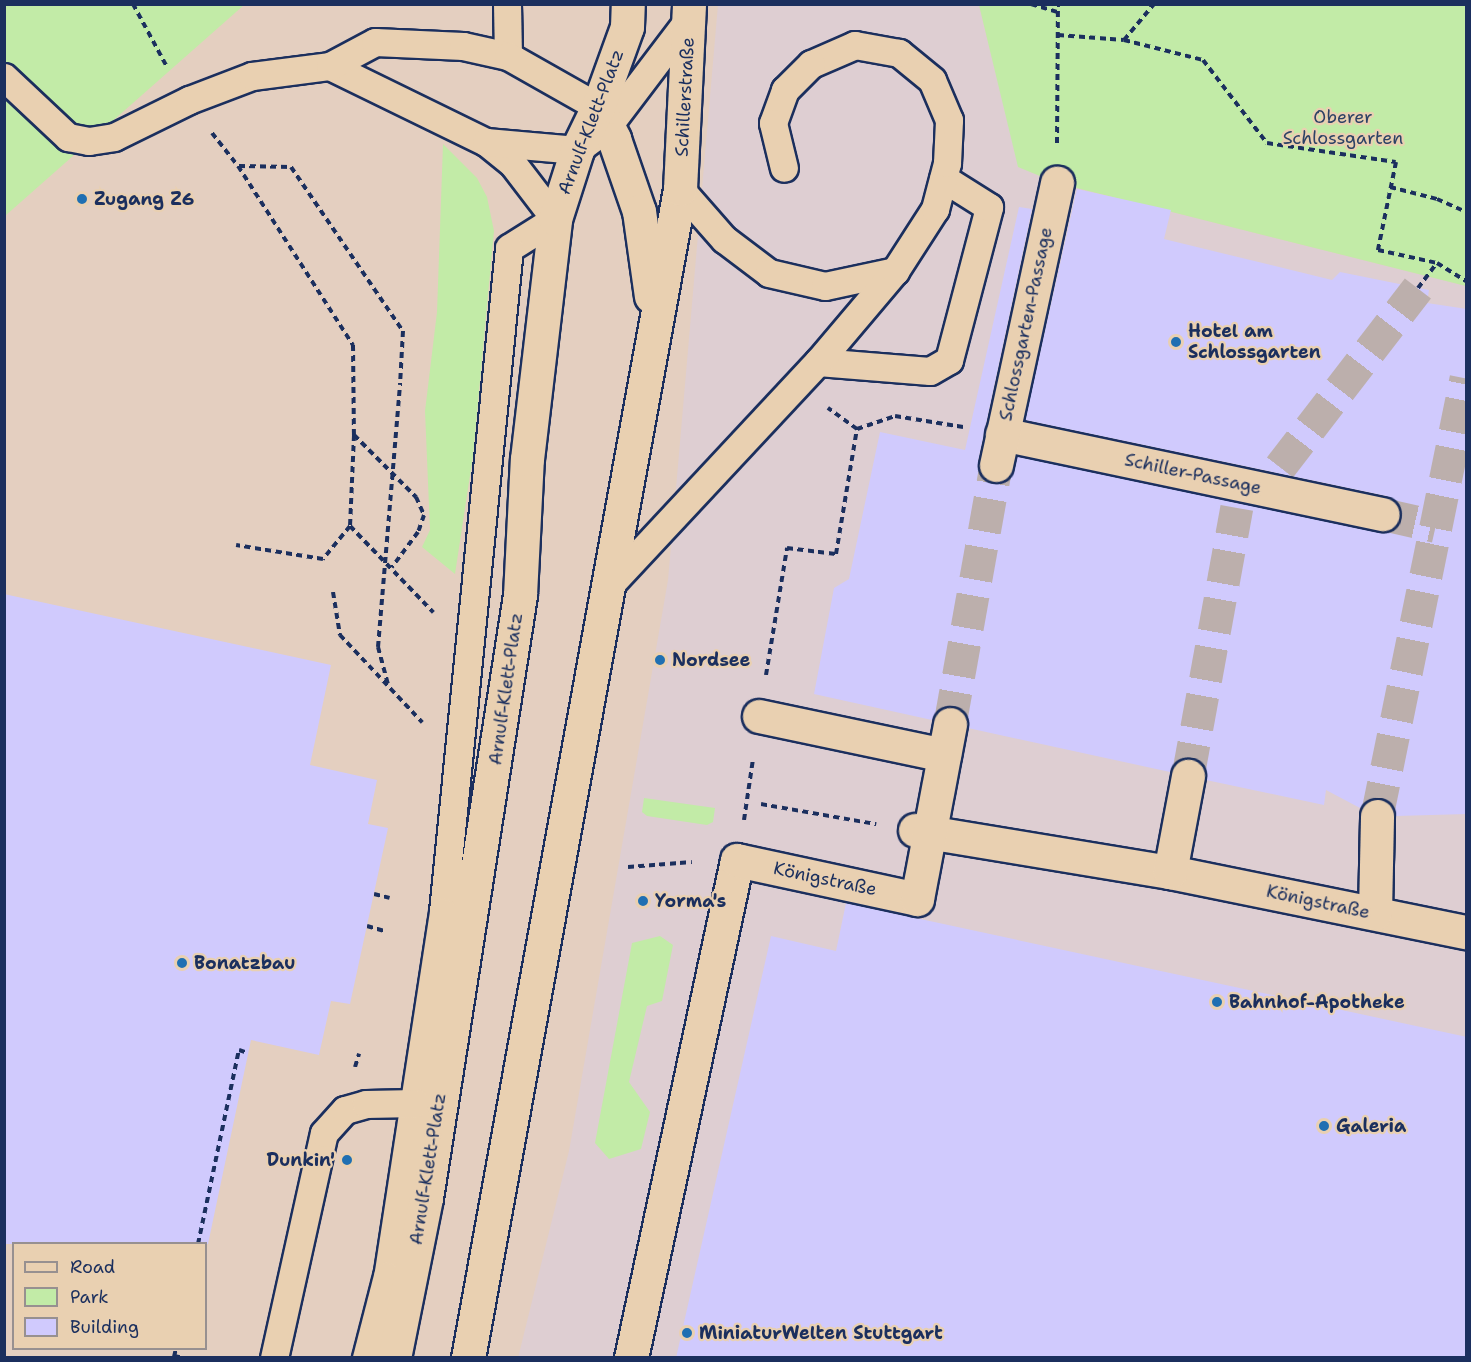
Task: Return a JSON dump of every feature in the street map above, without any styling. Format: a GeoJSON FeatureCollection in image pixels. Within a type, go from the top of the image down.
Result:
{"type":"FeatureCollection","features":[{"type":"Feature","properties":{"kind":"main road","name":"Schillerstraße"},"geometry":{"type":"LineString","coordinates":[[680,189],[689,12]]}},
{"type":"Feature","properties":{"kind":"main road","name":"Arnulf-Klett-Platz"},"geometry":{"type":"LineString","coordinates":[[394,1358],[426,1198],[520,595],[527,459],[555,219],[577,150],[603,117],[627,16]]}},
{"type":"Feature","properties":{"kind":"main road"},"geometry":{"type":"LineString","coordinates":[[603,117],[639,211],[655,327]]}},
{"type":"Feature","properties":{"kind":"main road","name":"Schlossgarten-Passage"},"geometry":{"type":"LineString","coordinates":[[996,465],[1057,183]]}},
{"type":"Feature","properties":{"kind":"main road"},"geometry":{"type":"LineString","coordinates":[[468,1358],[562,855],[606,589],[680,189]]}},
{"type":"Feature","properties":{"kind":"main road","name":"Schiller-Passage"},"geometry":{"type":"LineString","coordinates":[[1002,434],[1383,514]]}},
{"type":"Feature","properties":{"kind":"main road","name":"Königstraße"},"geometry":{"type":"LineString","coordinates":[[737,860],[917,899],[923,832],[937,768],[759,716]]}},
{"type":"Feature","properties":{"kind":"main road"},"geometry":{"type":"LineString","coordinates":[[1170,872],[1188,776]]}},
{"type":"Feature","properties":{"kind":"main road"},"geometry":{"type":"LineString","coordinates":[[1375,913],[1377,816]]}},
{"type":"Feature","properties":{"kind":"main road","name":"Königstraße"},"geometry":{"type":"LineString","coordinates":[[923,832],[1170,872],[1467,932]]}},
{"type":"Feature","properties":{"kind":"main road"},"geometry":{"type":"LineString","coordinates":[[631,1358],[737,860]]}},
{"type":"Feature","properties":{"kind":"lane"},"geometry":{"type":"LineString","coordinates":[[507,4],[508,56]]}},
{"type":"Feature","properties":{"kind":"lane"},"geometry":{"type":"LineString","coordinates":[[4,77],[68,137],[89,141],[114,137],[189,100],[252,76],[330,66],[375,42],[463,46],[508,56],[603,117],[689,12]]}},
{"type":"Feature","properties":{"kind":"lane"},"geometry":{"type":"LineString","coordinates":[[606,589],[818,362],[895,271],[935,209],[943,178],[949,120],[932,80],[899,53],[855,45],[811,64],[785,90],[773,123],[784,168]]}},
{"type":"Feature","properties":{"kind":"lane"},"geometry":{"type":"LineString","coordinates":[[330,66],[486,142],[513,164],[555,219],[509,248],[473,635],[443,912],[416,1103],[387,1276],[366,1358]]}},
{"type":"Feature","properties":{"kind":"lane"},"geometry":{"type":"LineString","coordinates":[[486,142],[577,150]]}},
{"type":"Feature","properties":{"kind":"lane"},"geometry":{"type":"LineString","coordinates":[[818,362],[930,371],[949,360],[989,207],[943,178]]}},
{"type":"Feature","properties":{"kind":"lane"},"geometry":{"type":"LineString","coordinates":[[680,189],[724,239],[770,273],[825,286],[895,271]]}},
{"type":"Feature","properties":{"kind":"lane"},"geometry":{"type":"LineString","coordinates":[[274,1358],[324,1133],[345,1110],[366,1104],[416,1103]]}},
{"type":"Feature","properties":{"kind":"path"},"geometry":{"type":"LineString","coordinates":[[1031,4],[1058,12]]}},
{"type":"Feature","properties":{"kind":"path"},"geometry":{"type":"LineString","coordinates":[[1057,183],[1058,4]]}},
{"type":"Feature","properties":{"kind":"path"},"geometry":{"type":"LineString","coordinates":[[1124,39],[1154,4]]}},
{"type":"Feature","properties":{"kind":"path"},"geometry":{"type":"LineString","coordinates":[[1058,35],[1124,39],[1203,60],[1267,142],[1396,162],[1378,250],[1437,264],[1467,281]]}},
{"type":"Feature","properties":{"kind":"path"},"geometry":{"type":"LineString","coordinates":[[236,545],[323,559],[350,526],[354,435],[353,345],[238,166],[291,167],[403,331],[378,647],[389,686]]}},
{"type":"Feature","properties":{"kind":"path"},"geometry":{"type":"LineString","coordinates":[[1390,187],[1437,199],[1467,212]]}},
{"type":"Feature","properties":{"kind":"path"},"geometry":{"type":"LineString","coordinates":[[1418,288],[1437,264]]}},
{"type":"Feature","properties":{"kind":"path"},"geometry":{"type":"LineString","coordinates":[[797,384],[857,429]]}},
{"type":"Feature","properties":{"kind":"path"},"geometry":{"type":"LineString","coordinates":[[857,429],[895,416],[1002,434]]}},
{"type":"Feature","properties":{"kind":"path"},"geometry":{"type":"LineString","coordinates":[[628,867],[737,860],[787,548],[836,554],[857,429]]}},
{"type":"Feature","properties":{"kind":"path"},"geometry":{"type":"LineString","coordinates":[[354,435],[416,497],[424,515],[418,532],[392,567]]}},
{"type":"Feature","properties":{"kind":"path"},"geometry":{"type":"LineString","coordinates":[[350,526],[392,567],[438,618]]}},
{"type":"Feature","properties":{"kind":"path"},"geometry":{"type":"LineString","coordinates":[[333,592],[340,634],[422,723]]}},
{"type":"Feature","properties":{"kind":"path"},"geometry":{"type":"LineString","coordinates":[[761,804],[923,832]]}},
{"type":"Feature","properties":{"kind":"path"},"geometry":{"type":"LineString","coordinates":[[374,894],[390,898]]}},
{"type":"Feature","properties":{"kind":"path"},"geometry":{"type":"LineString","coordinates":[[367,926],[384,930]]}},
{"type":"Feature","properties":{"kind":"path"},"geometry":{"type":"LineString","coordinates":[[198,1242],[239,1050],[249,1053]]}},
{"type":"Feature","properties":{"kind":"path"},"geometry":{"type":"LineString","coordinates":[[174,1357],[183,1358]]}},
{"type":"Feature","properties":{"kind":"shaded area"},"geometry":{"type":"Polygon","coordinates":[[[718,5],[979,5],[1019,167],[1057,183],[1466,286],[1466,1357],[518,1358],[569,1151],[668,580],[718,5]]]}},
{"type":"Feature","properties":{"kind":"green space"},"geometry":{"type":"Polygon","coordinates":[[[5,5],[244,5],[5,216],[5,5]]]}},
{"type":"Feature","properties":{"kind":"green space","name":"Oberer Schlossgarten"},"geometry":{"type":"Polygon","coordinates":[[[979,5],[1466,5],[1466,286],[1057,183],[1018,167],[979,5]]]}},
{"type":"Feature","properties":{"kind":"green space"},"geometry":{"type":"Polygon","coordinates":[[[443,144],[477,178],[487,197],[494,231],[473,456],[455,574],[422,547],[430,530],[425,411],[437,312],[443,144]]]}},
{"type":"Feature","properties":{"kind":"green space"},"geometry":{"type":"Polygon","coordinates":[[[644,798],[715,808],[713,822],[707,825],[647,816],[642,812],[644,798]]]}},
{"type":"Feature","properties":{"kind":"green space"},"geometry":{"type":"Polygon","coordinates":[[[660,936],[673,945],[662,1001],[647,1006],[629,1082],[650,1112],[641,1149],[609,1159],[595,1143],[632,943],[660,936]]]}},
{"type":"Feature","properties":{"kind":"building"},"geometry":{"type":"Polygon","coordinates":[[[1077,189],[1171,210],[1164,239],[1332,280],[1340,272],[1429,290],[1427,303],[1467,309],[1467,814],[1396,816],[1386,800],[1369,799],[1360,808],[1326,790],[1324,805],[1206,780],[1205,769],[1192,758],[1181,759],[1170,772],[968,728],[967,717],[954,706],[943,707],[932,720],[814,694],[834,588],[849,579],[880,432],[965,450],[1019,207],[1032,209],[978,461],[984,479],[993,483],[1009,478],[1017,456],[1379,532],[1397,526],[1401,508],[1387,496],[1025,420],[1077,189]]]}},
{"type":"Feature","properties":{"kind":"building","name":"Bonatzbau"},"geometry":{"type":"Polygon","coordinates":[[[4,594],[331,665],[310,765],[377,780],[368,824],[388,828],[350,1004],[331,1001],[319,1055],[251,1040],[208,1244],[207,1242],[12,1242],[12,1244],[4,1244],[4,594]]]}},
{"type":"Feature","properties":{"kind":"building"},"geometry":{"type":"Polygon","coordinates":[[[846,903],[1467,1037],[1467,1358],[676,1358],[771,936],[836,951],[846,903]]]}},
{"type":"Feature","properties":{"kind":"tunnel"},"geometry":{"type":"LineString","coordinates":[[1280,467],[1418,288]]}},
{"type":"Feature","properties":{"kind":"tunnel"},"geometry":{"type":"LineString","coordinates":[[1377,816],[1466,378]]}},
{"type":"Feature","properties":{"kind":"tunnel"},"geometry":{"type":"LineString","coordinates":[[950,724],[996,465]]}},
{"type":"Feature","properties":{"kind":"tunnel"},"geometry":{"type":"LineString","coordinates":[[1188,776],[1237,507]]}},
{"type":"Feature","properties":{"kind":"tunnel"},"geometry":{"type":"LineString","coordinates":[[1383,514],[1436,526]]}},
{"type":"Feature","properties":{"kind":"place","name":"Zugang Z6"},"geometry":{"type":"Point","coordinates":[82,199]}},
{"type":"Feature","properties":{"kind":"place","name":"Hotel am Schlossgarten"},"geometry":{"type":"Point","coordinates":[1176,342]}},
{"type":"Feature","properties":{"kind":"place","name":"Nordsee"},"geometry":{"type":"Point","coordinates":[660,660]}},
{"type":"Feature","properties":{"kind":"place","name":"Yorma's"},"geometry":{"type":"Point","coordinates":[643,901]}},
{"type":"Feature","properties":{"kind":"place","name":"Bonatzbau"},"geometry":{"type":"Point","coordinates":[182,963]}},
{"type":"Feature","properties":{"kind":"place","name":"Bahnhof-Apotheke"},"geometry":{"type":"Point","coordinates":[1217,1002]}},
{"type":"Feature","properties":{"kind":"place","name":"Galeria"},"geometry":{"type":"Point","coordinates":[1324,1126]}},
{"type":"Feature","properties":{"kind":"place","name":"Dunkin'"},"geometry":{"type":"Point","coordinates":[347,1160]}},
{"type":"Feature","properties":{"kind":"place","name":"MiniaturWelten Stuttgart"},"geometry":{"type":"Point","coordinates":[687,1333]}}]}
